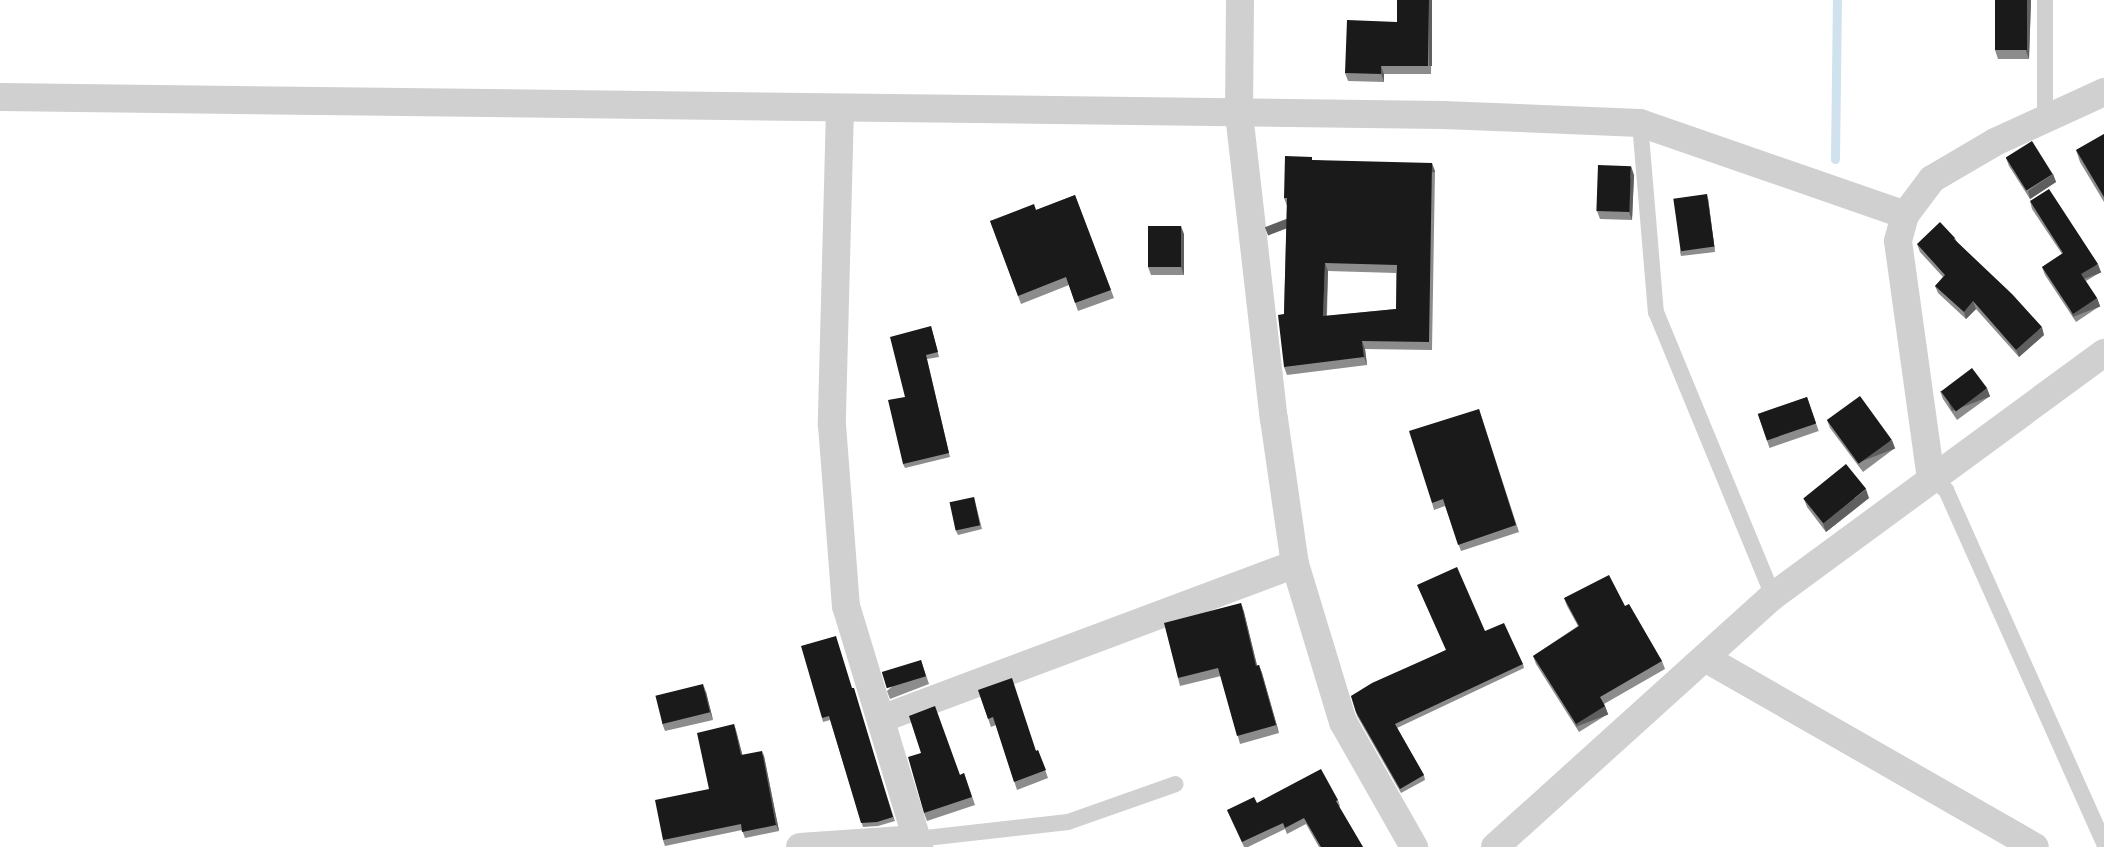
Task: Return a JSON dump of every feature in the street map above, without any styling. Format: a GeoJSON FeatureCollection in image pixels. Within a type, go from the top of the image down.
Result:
{"type":"FeatureCollection","features":[{"type":"Feature","properties":{"kind":"street"},"geometry":{"type":"LineString","coordinates":[[1240,0],[1239,114],[1274,419],[1294,564],[1343,722],[1414,847]]}},
{"type":"Feature","properties":{"kind":"street"},"geometry":{"type":"LineString","coordinates":[[1931,479],[1898,241],[1905,215],[1932,179],[1995,142],[2104,92]]}},
{"type":"Feature","properties":{"kind":"street"},"geometry":{"type":"LineString","coordinates":[[0,98],[1443,115],[1640,123],[1905,215]]}},
{"type":"Feature","properties":{"kind":"street"},"geometry":{"type":"LineString","coordinates":[[800,847],[918,843],[846,606],[832,425],[840,109]]}},
{"type":"Feature","properties":{"kind":"street"},"geometry":{"type":"LineString","coordinates":[[1495,847],[1773,596],[2104,353]]}},
{"type":"Feature","properties":{"kind":"street"},"geometry":{"type":"LineString","coordinates":[[881,719],[1294,564]]}},
{"type":"Feature","properties":{"kind":"street"},"geometry":{"type":"LineString","coordinates":[[1705,658],[2025,845]]}},
{"type":"Feature","properties":{"kind":"lane"},"geometry":{"type":"LineString","coordinates":[[2045,0],[2045,120]]}},
{"type":"Feature","properties":{"kind":"lane"},"geometry":{"type":"LineString","coordinates":[[1640,123],[1656,312],[1773,596]]}},
{"type":"Feature","properties":{"kind":"lane"},"geometry":{"type":"LineString","coordinates":[[1931,479],[1946,490],[2104,844]]}},
{"type":"Feature","properties":{"kind":"lane"},"geometry":{"type":"LineString","coordinates":[[918,843],[1068,822],[1176,784]]}},
{"type":"Feature","properties":{"kind":"building"},"geometry":{"type":"Polygon","coordinates":[[[1397,0],[1429,0],[1428,66],[1381,66],[1381,74],[1345,73],[1347,20],[1397,22],[1397,0]]]}},
{"type":"Feature","properties":{"kind":"building"},"geometry":{"type":"Polygon","coordinates":[[[1995,0],[2027,0],[2027,50],[1995,50],[1995,0]]]}},
{"type":"Feature","properties":{"kind":"building"},"geometry":{"type":"Polygon","coordinates":[[[2104,134],[2104,197],[2076,150],[2104,134]]]}},
{"type":"Feature","properties":{"kind":"building"},"geometry":{"type":"Polygon","coordinates":[[[2032,141],[2053,174],[2026,191],[2006,157],[2032,141]]]}},
{"type":"Feature","properties":{"kind":"building"},"geometry":{"type":"Polygon","coordinates":[[[1285,156],[1312,157],[1312,160],[1432,163],[1429,342],[1362,341],[1364,357],[1284,367],[1278,315],[1284,314],[1287,198],[1284,198],[1285,156]],[[1325,263],[1323,316],[1396,309],[1397,265],[1325,263]]]}},
{"type":"Feature","properties":{"kind":"building"},"geometry":{"type":"Polygon","coordinates":[[[1598,165],[1631,166],[1629,212],[1596,211],[1598,165]]]}},
{"type":"Feature","properties":{"kind":"building"},"geometry":{"type":"Polygon","coordinates":[[[2049,189],[2098,264],[2081,274],[2097,298],[2073,314],[2042,267],[2063,253],[2030,201],[2049,189]]]}},
{"type":"Feature","properties":{"kind":"building"},"geometry":{"type":"Polygon","coordinates":[[[1707,194],[1714,246],[1681,251],[1673,199],[1707,194]]]}},
{"type":"Feature","properties":{"kind":"building"},"geometry":{"type":"Polygon","coordinates":[[[1075,195],[1111,290],[1075,303],[1066,277],[1018,296],[990,221],[1034,204],[1036,210],[1075,195]]]}},
{"type":"Feature","properties":{"kind":"building"},"geometry":{"type":"Polygon","coordinates":[[[1940,222],[1954,239],[2012,294],[2042,327],[2016,350],[1973,301],[1964,312],[1935,286],[1945,275],[1917,244],[1940,222]]]}},
{"type":"Feature","properties":{"kind":"building"},"geometry":{"type":"Polygon","coordinates":[[[1148,226],[1181,226],[1181,267],[1148,267],[1148,226]]]}},
{"type":"Feature","properties":{"kind":"building"},"geometry":{"type":"Polygon","coordinates":[[[931,326],[938,352],[926,355],[949,453],[903,464],[888,400],[905,397],[890,337],[931,326]]]}},
{"type":"Feature","properties":{"kind":"building"},"geometry":{"type":"Polygon","coordinates":[[[1972,368],[1987,388],[1956,411],[1941,391],[1972,368]]]}},
{"type":"Feature","properties":{"kind":"building"},"geometry":{"type":"Polygon","coordinates":[[[1860,396],[1892,440],[1859,464],[1827,420],[1860,396]]]}},
{"type":"Feature","properties":{"kind":"building"},"geometry":{"type":"Polygon","coordinates":[[[1807,397],[1816,423],[1767,440],[1758,414],[1807,397]]]}},
{"type":"Feature","properties":{"kind":"building"},"geometry":{"type":"Polygon","coordinates":[[[1479,409],[1516,525],[1458,545],[1443,499],[1432,503],[1409,431],[1479,409]]]}},
{"type":"Feature","properties":{"kind":"building"},"geometry":{"type":"Polygon","coordinates":[[[1846,464],[1866,489],[1823,523],[1803,499],[1846,464]]]}},
{"type":"Feature","properties":{"kind":"building"},"geometry":{"type":"Polygon","coordinates":[[[974,497],[980,525],[956,531],[950,502],[974,497]]]}},
{"type":"Feature","properties":{"kind":"building"},"geometry":{"type":"Polygon","coordinates":[[[1457,567],[1485,631],[1504,623],[1523,664],[1395,724],[1424,775],[1400,789],[1356,712],[1351,696],[1372,683],[1446,650],[1417,585],[1457,567]]]}},
{"type":"Feature","properties":{"kind":"building"},"geometry":{"type":"Polygon","coordinates":[[[1609,575],[1625,606],[1629,604],[1662,661],[1600,697],[1605,706],[1576,724],[1533,656],[1579,626],[1564,598],[1609,575]]]}},
{"type":"Feature","properties":{"kind":"building"},"geometry":{"type":"Polygon","coordinates":[[[1241,603],[1256,666],[1259,665],[1276,725],[1237,736],[1218,668],[1178,678],[1164,623],[1241,603]]]}},
{"type":"Feature","properties":{"kind":"building"},"geometry":{"type":"Polygon","coordinates":[[[836,636],[852,688],[854,688],[893,817],[877,822],[861,823],[829,716],[822,718],[801,646],[836,636]]]}},
{"type":"Feature","properties":{"kind":"building"},"geometry":{"type":"Polygon","coordinates":[[[921,660],[926,676],[887,688],[882,672],[921,660]]]}},
{"type":"Feature","properties":{"kind":"building"},"geometry":{"type":"Polygon","coordinates":[[[1012,678],[1036,751],[1038,750],[1046,770],[1014,782],[993,717],[988,719],[978,690],[1012,678]]]}},
{"type":"Feature","properties":{"kind":"building"},"geometry":{"type":"Polygon","coordinates":[[[703,684],[710,712],[662,724],[655,696],[703,684]]]}},
{"type":"Feature","properties":{"kind":"building"},"geometry":{"type":"Polygon","coordinates":[[[935,706],[960,775],[964,773],[972,797],[924,813],[908,757],[921,753],[909,716],[935,706]]]}},
{"type":"Feature","properties":{"kind":"building"},"geometry":{"type":"Polygon","coordinates":[[[734,724],[741,755],[762,751],[776,825],[742,832],[741,824],[663,840],[655,800],[709,789],[697,733],[734,724]]]}},
{"type":"Feature","properties":{"kind":"building"},"geometry":{"type":"Polygon","coordinates":[[[1321,769],[1338,800],[1336,801],[1363,847],[1321,847],[1304,818],[1285,828],[1283,823],[1242,842],[1227,810],[1254,797],[1257,803],[1321,769]]]}},
{"type":"Feature","properties":{"kind":"waterway"},"geometry":{"type":"LineString","coordinates":[[1835,159],[1837,0]]}}]}
